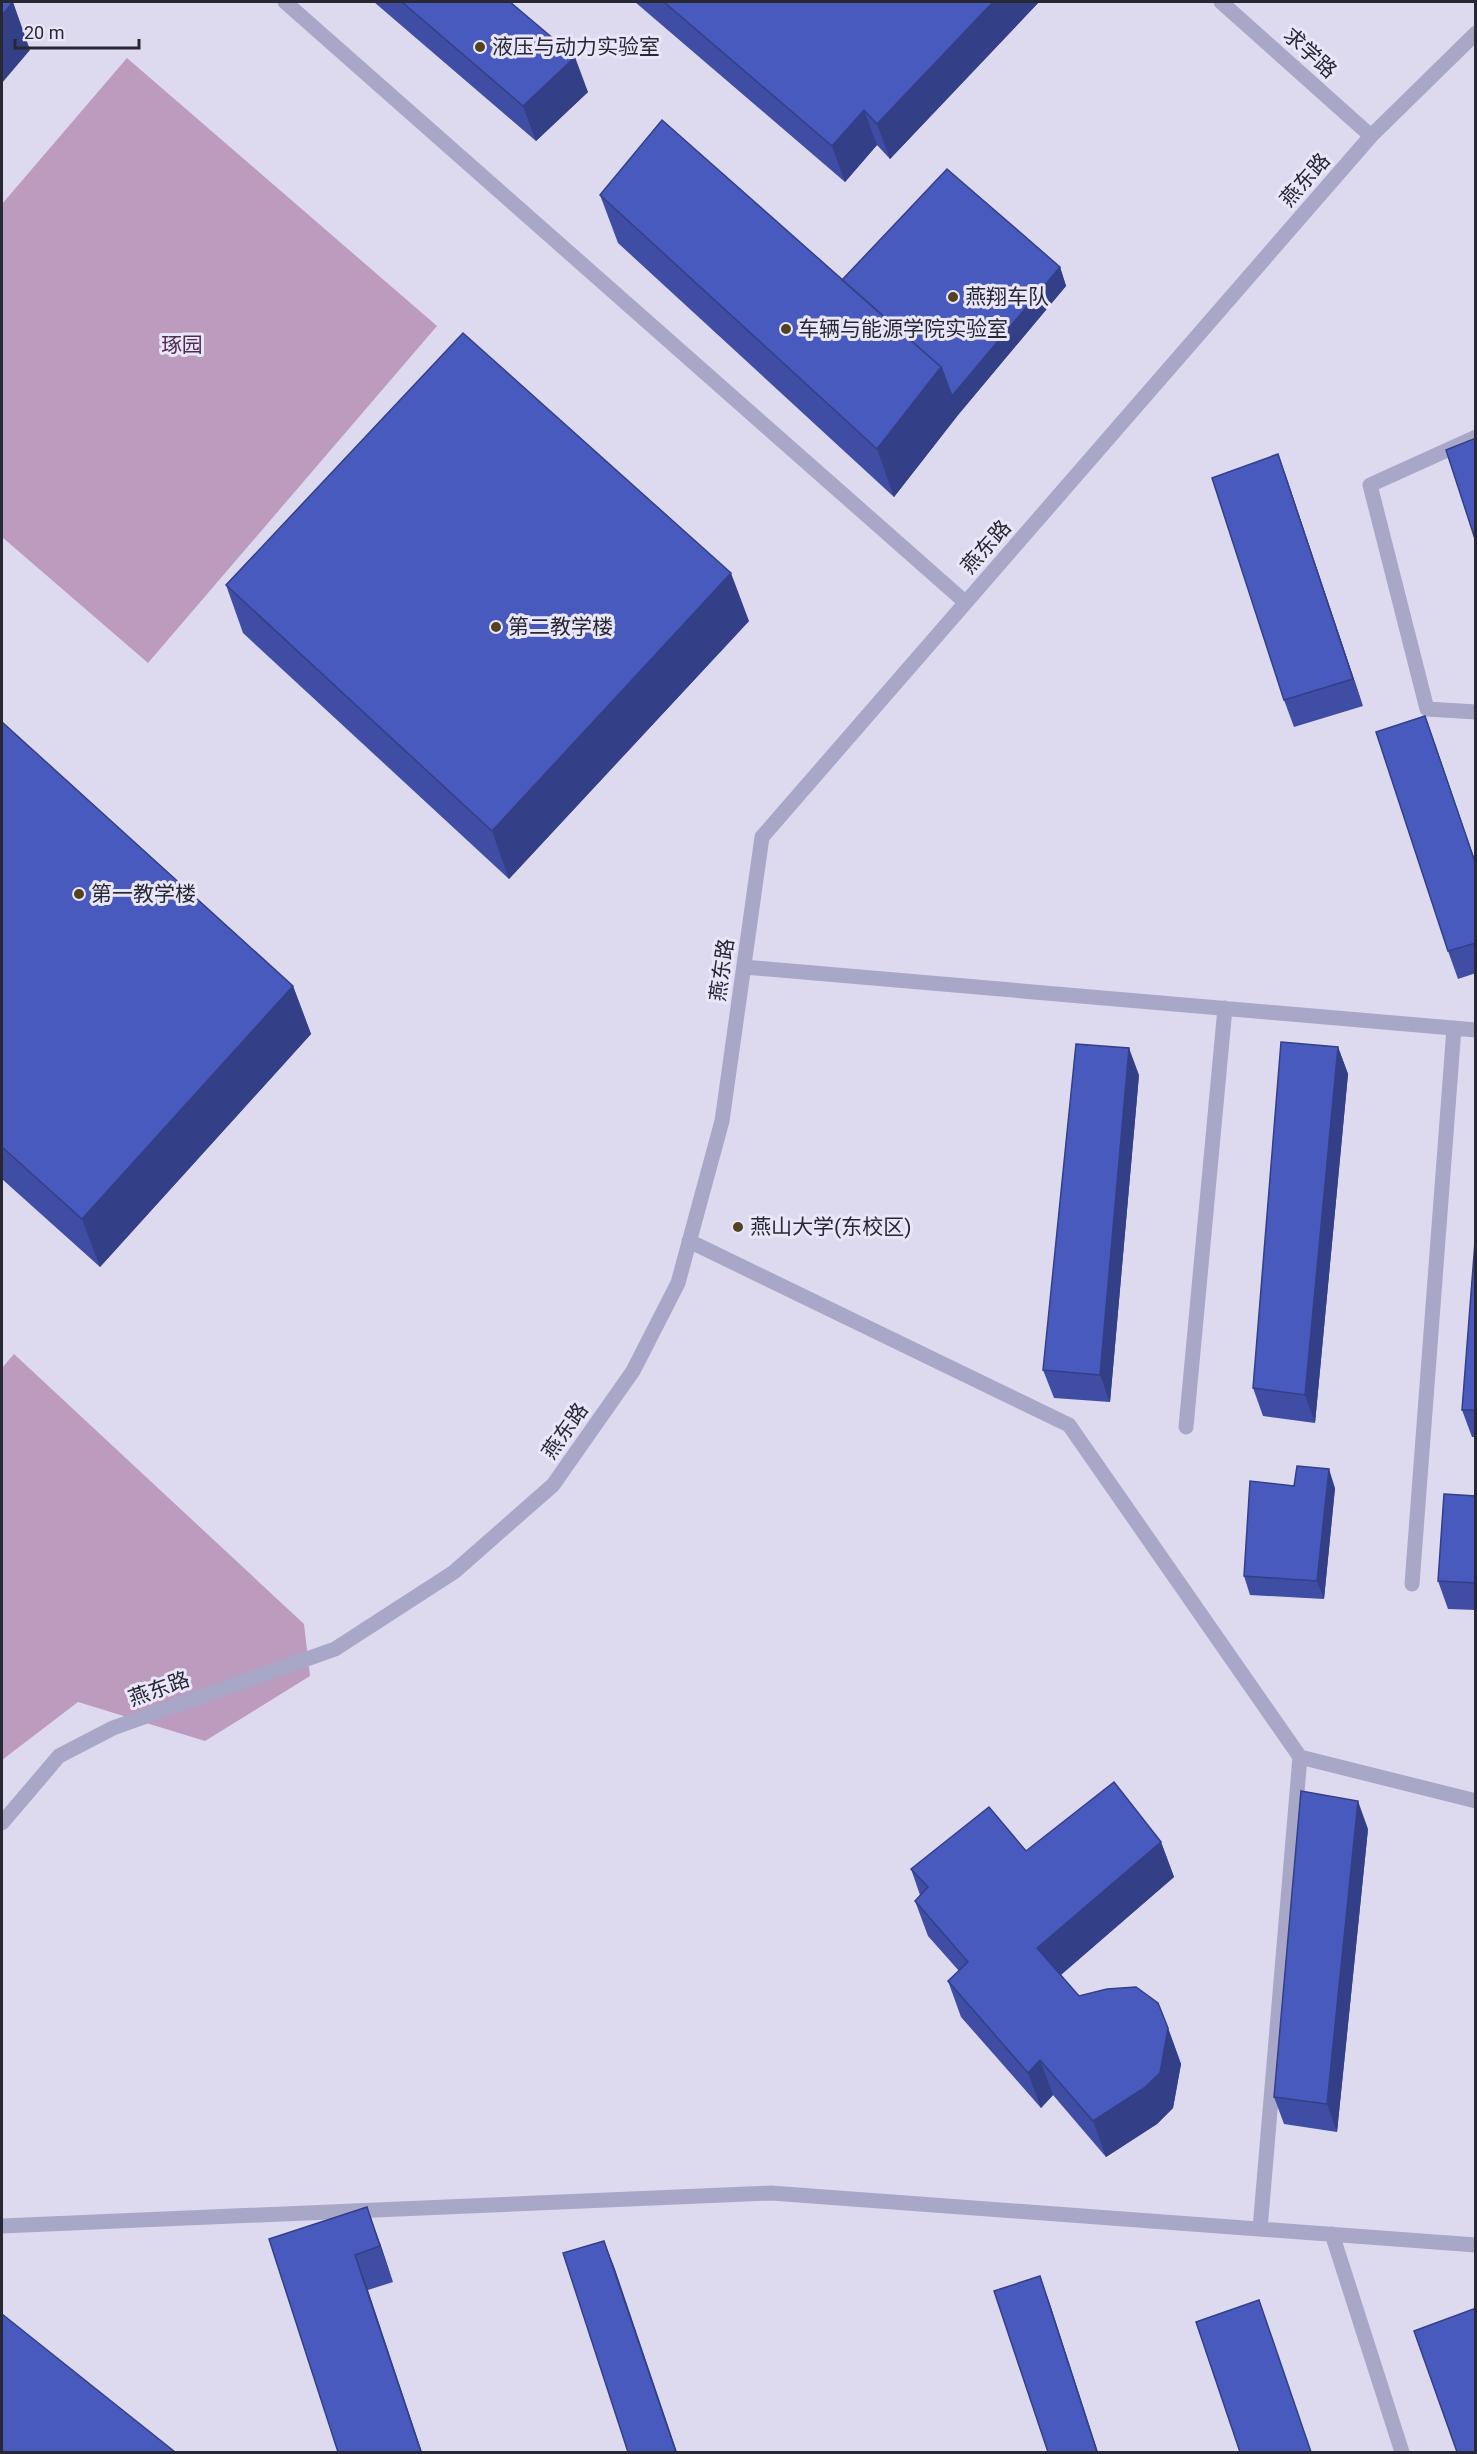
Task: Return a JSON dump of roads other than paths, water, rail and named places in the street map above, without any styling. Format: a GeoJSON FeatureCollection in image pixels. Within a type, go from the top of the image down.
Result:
{"type":"FeatureCollection","features":[{"type":"Feature","properties":{"kind":"street"},"geometry":{"type":"LineString","coordinates":[[285,2],[966,602]]}},
{"type":"Feature","properties":{"kind":"street","name":"求学路"},"geometry":{"type":"LineString","coordinates":[[1221,2],[1371,136]]}},
{"type":"Feature","properties":{"kind":"street","name":"燕东路"},"geometry":{"type":"LineString","coordinates":[[2,1823],[59,1756],[113,1728],[334,1649],[454,1572],[553,1485],[633,1371],[678,1283],[722,1121],[762,837],[1371,136],[1476,33]]}},
{"type":"Feature","properties":{"kind":"street"},"geometry":{"type":"LineString","coordinates":[[1476,437],[1370,485],[1427,709],[1476,712]]}},
{"type":"Feature","properties":{"kind":"street"},"geometry":{"type":"LineString","coordinates":[[744,967],[1476,1030]]}},
{"type":"Feature","properties":{"kind":"street"},"geometry":{"type":"LineString","coordinates":[[1186,1427],[1225,1008]]}},
{"type":"Feature","properties":{"kind":"street"},"geometry":{"type":"LineString","coordinates":[[1412,1584],[1454,1028]]}},
{"type":"Feature","properties":{"kind":"street"},"geometry":{"type":"LineString","coordinates":[[689,1241],[1070,1425],[1300,1757],[1260,2229]]}},
{"type":"Feature","properties":{"kind":"street"},"geometry":{"type":"LineString","coordinates":[[1300,1757],[1476,1801]]}},
{"type":"Feature","properties":{"kind":"street"},"geometry":{"type":"LineString","coordinates":[[2,2226],[771,2193],[1476,2245]]}},
{"type":"Feature","properties":{"kind":"street"},"geometry":{"type":"LineString","coordinates":[[1332,2234],[1402,2452]]}},
{"type":"Feature","properties":{"kind":"place","name":"液压与动力实验室"},"geometry":{"type":"Point","coordinates":[480,47]}},
{"type":"Feature","properties":{"kind":"place","name":"燕翔车队"},"geometry":{"type":"Point","coordinates":[953,297]}},
{"type":"Feature","properties":{"kind":"place","name":"车辆与能源学院实验室"},"geometry":{"type":"Point","coordinates":[786,329]}},
{"type":"Feature","properties":{"kind":"place","name":"第二教学楼"},"geometry":{"type":"Point","coordinates":[496,627]}},
{"type":"Feature","properties":{"kind":"place","name":"第一教学楼"},"geometry":{"type":"Point","coordinates":[79,894]}},
{"type":"Feature","properties":{"kind":"place","name":"燕山大学(东校区)"},"geometry":{"type":"Point","coordinates":[738,1227]}},
{"type":"Feature","properties":{"kind":"park label","name":"琢园"},"geometry":{"type":"Point","coordinates":[182,345]}}]}
